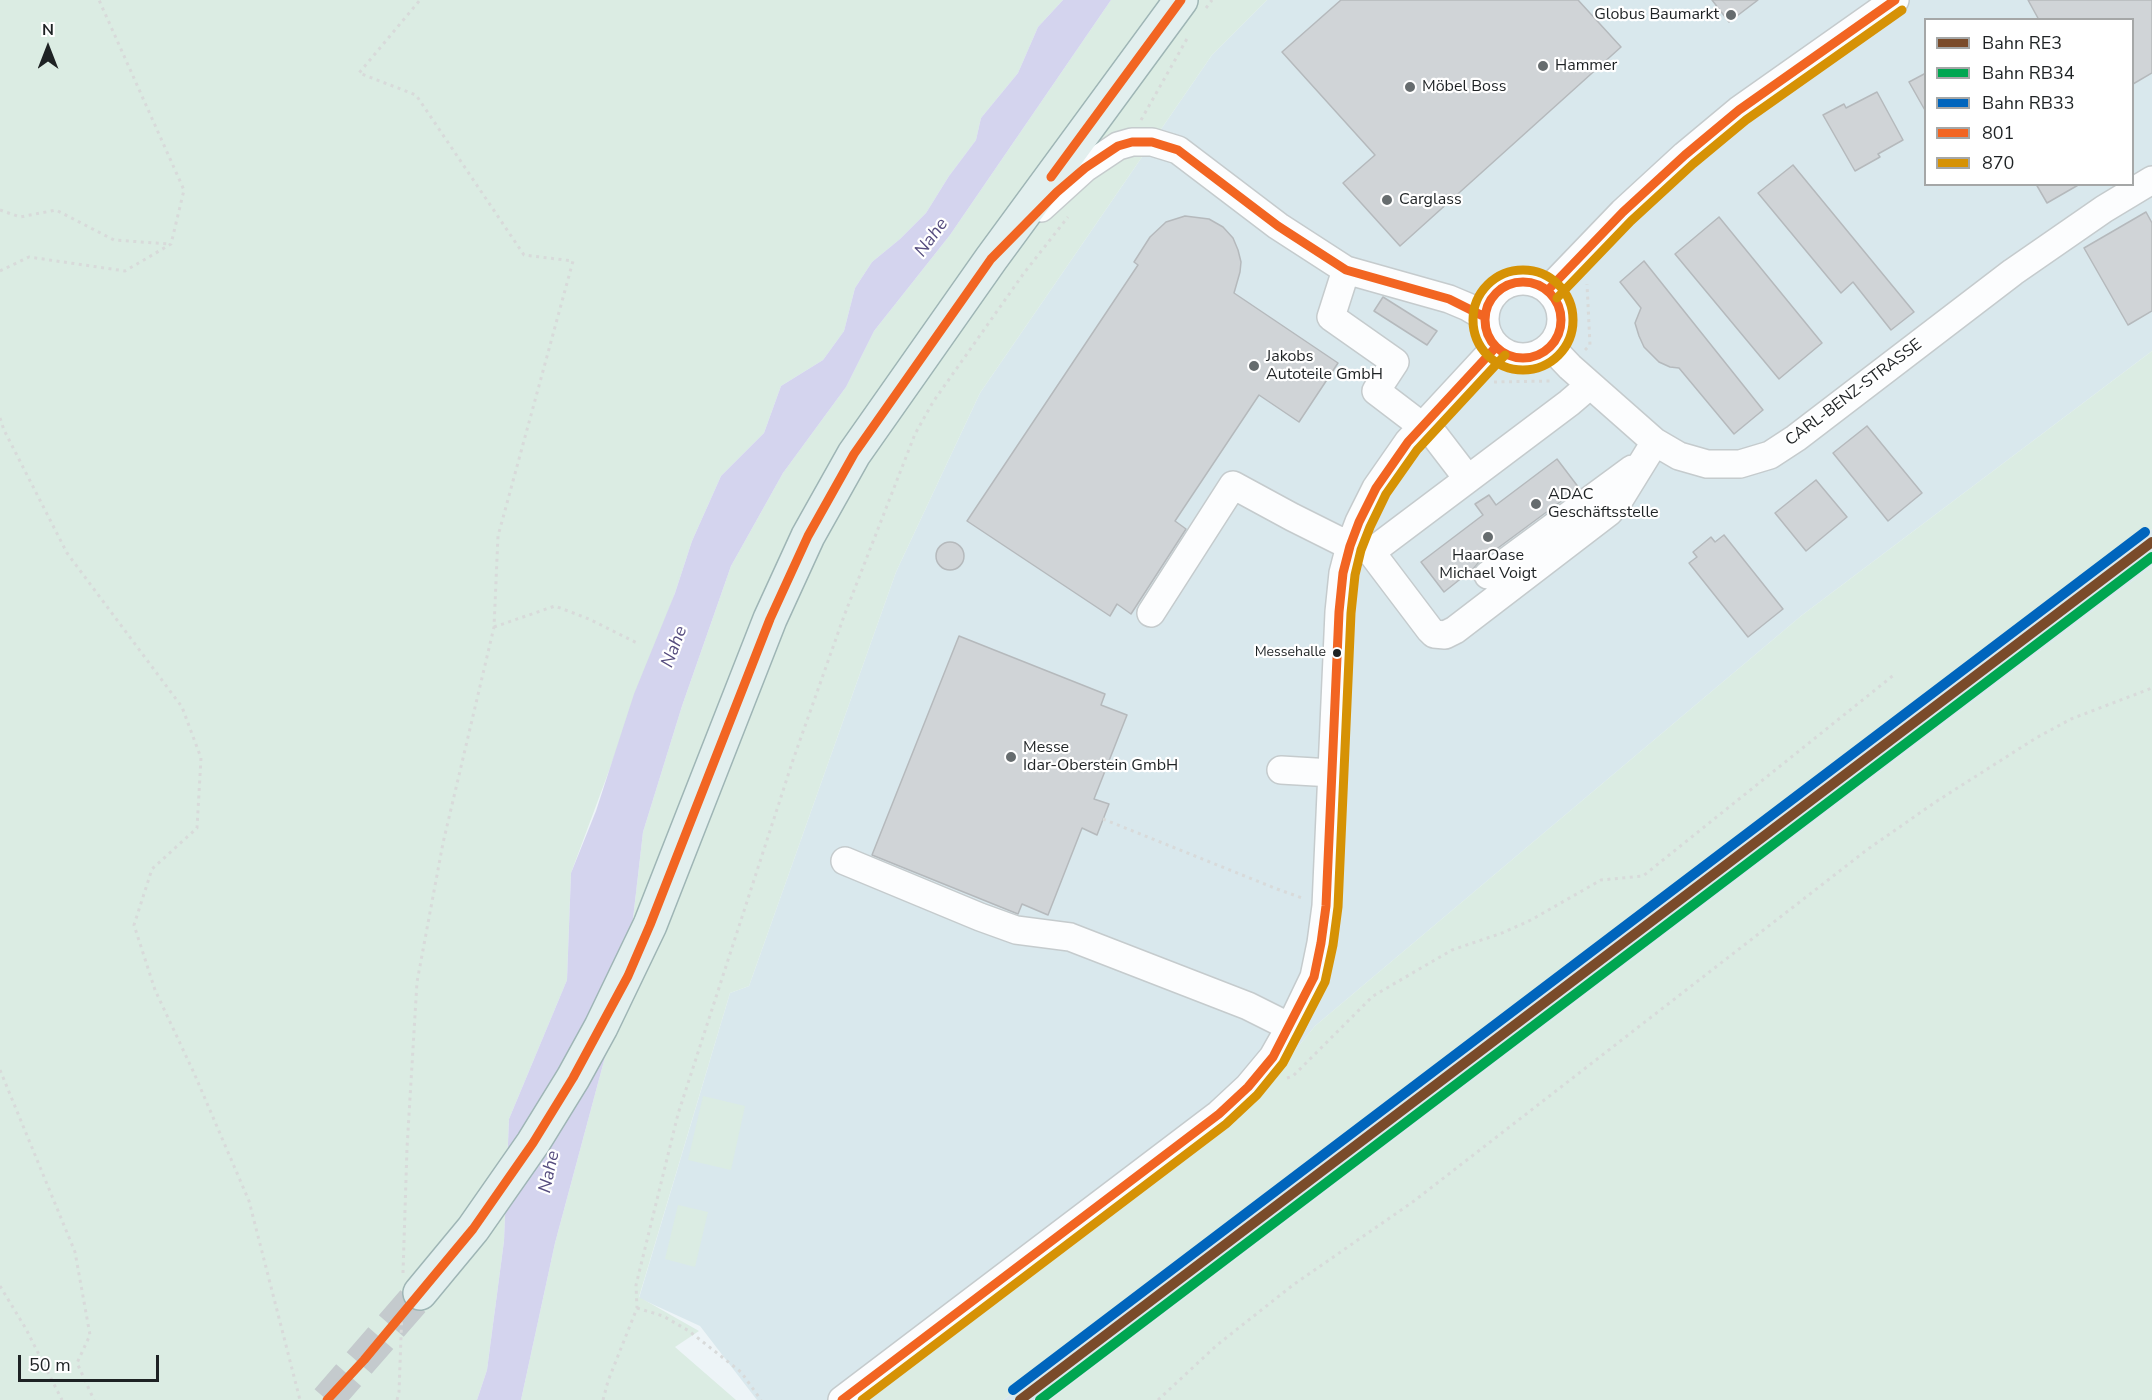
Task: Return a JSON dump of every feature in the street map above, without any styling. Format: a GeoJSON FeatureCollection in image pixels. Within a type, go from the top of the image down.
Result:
{"type":"FeatureCollection","features":[{"type":"Feature","properties":{"kind":"main road"},"geometry":{"type":"LineString","coordinates":[[408,1289],[473,1229],[533,1143],[601,1028],[650,925],[770,619],[808,537],[854,454],[991,259],[1193,5]]}},
{"type":"Feature","properties":{"kind":"street"},"geometry":{"type":"LineString","coordinates":[[1548,290],[1623,212],[1685,154],[1739,110],[1895,0]]}},
{"type":"Feature","properties":{"kind":"street"},"geometry":{"type":"LineString","coordinates":[[991,259],[1057,192],[1085,168],[1118,146],[1132,142],[1152,142],[1178,150],[1278,226],[1346,270],[1449,299],[1485,317]]}},
{"type":"Feature","properties":{"kind":"street","name":"CARL-BENZ-STRASSE"},"geometry":{"type":"LineString","coordinates":[[1551,347],[1590,385],[1649,451],[1707,464],[1740,464],[1770,455],[1796,438],[2013,272],[2152,180]]}},
{"type":"Feature","properties":{"kind":"street"},"geometry":{"type":"LineString","coordinates":[[1346,270],[1331,317],[1395,362],[1376,391],[1424,426],[1443,445],[1468,479]]}},
{"type":"Feature","properties":{"kind":"street"},"geometry":{"type":"LineString","coordinates":[[1517,282],[1533,282],[1548,290],[1558,303],[1562,318],[1559,333],[1551,347],[1538,355],[1523,358],[1509,355],[1496,347],[1486,328],[1485,317],[1490,300],[1501,288],[1517,282]]}},
{"type":"Feature","properties":{"kind":"street"},"geometry":{"type":"LineString","coordinates":[[1361,549],[1359,522],[1376,488],[1408,442],[1496,347]]}},
{"type":"Feature","properties":{"kind":"street"},"geometry":{"type":"LineString","coordinates":[[842,1400],[1219,1114],[1248,1087],[1273,1057],[1290,1028],[1314,977],[1326,906],[1339,612],[1343,573],[1361,549],[1468,479],[1569,404],[1590,385]]}},
{"type":"Feature","properties":{"kind":"street"},"geometry":{"type":"LineString","coordinates":[[1151,613],[1233,485],[1292,517],[1361,549],[1430,630],[1434,634],[1445,635],[1455,630],[1609,512],[1649,451]]}},
{"type":"Feature","properties":{"kind":"street"},"geometry":{"type":"LineString","coordinates":[[1488,575],[1649,451]]}},
{"type":"Feature","properties":{"kind":"street"},"geometry":{"type":"LineString","coordinates":[[1281,770],[1332,773]]}},
{"type":"Feature","properties":{"kind":"street"},"geometry":{"type":"LineString","coordinates":[[845,861],[1016,930],[1070,937],[1248,1006],[1290,1028]]}},
{"type":"Feature","properties":{"kind":"path"},"geometry":{"type":"LineString","coordinates":[[0,271],[29,257],[125,271],[171,244],[184,190],[99,0]]}},
{"type":"Feature","properties":{"kind":"path"},"geometry":{"type":"LineString","coordinates":[[397,1400],[408,1289],[407,1148],[417,982],[443,843],[494,627],[498,537],[573,261],[524,255],[416,94],[359,73],[420,0]]}},
{"type":"Feature","properties":{"kind":"path"},"geometry":{"type":"LineString","coordinates":[[1193,5],[1212,0]]}},
{"type":"Feature","properties":{"kind":"path"},"geometry":{"type":"LineString","coordinates":[[1132,142],[1145,111],[1188,36]]}},
{"type":"Feature","properties":{"kind":"path"},"geometry":{"type":"LineString","coordinates":[[0,210],[20,217],[56,210],[114,240],[171,244]]}},
{"type":"Feature","properties":{"kind":"path"},"geometry":{"type":"LineString","coordinates":[[603,1400],[608,1381],[637,1308],[636,1285],[682,1103],[793,760],[844,616],[915,434],[933,402],[1024,273],[1071,212]]}},
{"type":"Feature","properties":{"kind":"path"},"geometry":{"type":"LineString","coordinates":[[0,418],[67,553],[182,707],[201,758],[197,828],[152,869],[134,925],[155,990],[194,1073],[249,1201],[300,1400]]}},
{"type":"Feature","properties":{"kind":"path"},"geometry":{"type":"LineString","coordinates":[[494,627],[555,606],[589,619],[639,644]]}},
{"type":"Feature","properties":{"kind":"path"},"geometry":{"type":"LineString","coordinates":[[1258,1076],[1274,1084],[1293,1076],[1374,996],[1452,950],[1502,933],[1531,920],[1601,880],[1643,876],[1895,674]]}},
{"type":"Feature","properties":{"kind":"path"},"geometry":{"type":"LineString","coordinates":[[1158,1400],[1217,1345],[1293,1285],[1414,1201],[1869,849],[1937,801],[2071,718],[2152,688]]}},
{"type":"Feature","properties":{"kind":"path"},"geometry":{"type":"LineString","coordinates":[[1103,819],[1277,889],[1326,906]]}},
{"type":"Feature","properties":{"kind":"path"},"geometry":{"type":"LineString","coordinates":[[0,1070],[75,1252],[90,1335],[77,1363],[94,1400]]}},
{"type":"Feature","properties":{"kind":"path"},"geometry":{"type":"LineString","coordinates":[[0,1286],[26,1329],[62,1400]]}},
{"type":"Feature","properties":{"kind":"path"},"geometry":{"type":"LineString","coordinates":[[637,1308],[663,1316],[689,1331],[741,1372],[761,1400]]}},
{"type":"Feature","properties":{"kind":"shaded area"},"geometry":{"type":"Polygon","coordinates":[[[0,0],[1063,0],[1038,27],[1018,73],[981,118],[976,140],[949,176],[926,213],[872,262],[855,288],[844,331],[823,360],[781,386],[764,433],[721,476],[692,541],[675,593],[571,873],[567,980],[509,1119],[504,1241],[487,1370],[477,1400],[0,1400],[0,0]]]}},
{"type":"Feature","properties":{"kind":"shaded area"},"geometry":{"type":"Polygon","coordinates":[[[1111,0],[1267,0],[1212,55],[980,393],[896,572],[749,986],[730,993],[639,1297],[699,1331],[675,1347],[736,1400],[521,1400],[555,1243],[626,979],[643,832],[682,706],[731,566],[783,473],[846,387],[874,331],[950,235],[1111,0]]]}},
{"type":"Feature","properties":{"kind":"shaded area"},"geometry":{"type":"Polygon","coordinates":[[[1267,0],[2152,0],[2152,351],[1801,616],[1315,1026],[1255,1099],[858,1400],[757,1400],[700,1326],[639,1298],[730,993],[749,986],[896,572],[980,393],[1212,55],[1267,0]]]}},
{"type":"Feature","properties":{"kind":"shaded area"},"geometry":{"type":"Polygon","coordinates":[[[2152,351],[2152,529],[1003,1400],[858,1400],[1255,1099],[1315,1026],[1801,616],[2152,351]]]}},
{"type":"Feature","properties":{"kind":"shaded area"},"geometry":{"type":"Polygon","coordinates":[[[2152,529],[2152,566],[1050,1400],[1003,1400],[2152,529]]]}},
{"type":"Feature","properties":{"kind":"shaded area"},"geometry":{"type":"Polygon","coordinates":[[[2152,566],[2152,1400],[1050,1400],[2152,566]]]}},
{"type":"Feature","properties":{"kind":"shaded area"},"geometry":{"type":"Polygon","coordinates":[[[703,1096],[745,1106],[731,1170],[688,1160],[703,1096]]]}},
{"type":"Feature","properties":{"kind":"shaded area"},"geometry":{"type":"Polygon","coordinates":[[[678,1205],[708,1212],[695,1267],[665,1259],[678,1205]]]}},
{"type":"Feature","properties":{"kind":"water","name":"Nahe"},"geometry":{"type":"Polygon","coordinates":[[[1063,0],[1111,0],[950,235],[874,331],[846,387],[783,473],[731,566],[682,706],[643,832],[626,979],[555,1243],[521,1400],[477,1400],[487,1370],[504,1241],[509,1119],[567,980],[571,873],[596,811],[634,694],[675,593],[692,541],[721,476],[764,433],[781,386],[823,360],[844,331],[855,288],[872,262],[926,213],[949,176],[976,140],[981,118],[1018,73],[1038,27],[1063,0]]]}},
{"type":"Feature","properties":{"kind":"building","name":"Möbel Boss"},"geometry":{"type":"Polygon","coordinates":[[[1341,0],[1578,0],[1621,47],[1400,246],[1343,183],[1375,155],[1282,52],[1341,0]]]}},
{"type":"Feature","properties":{"kind":"building","name":"Globus Baumarkt"},"geometry":{"type":"Polygon","coordinates":[[[1712,0],[1758,0],[1729,22],[1712,0]]]}},
{"type":"Feature","properties":{"kind":"building"},"geometry":{"type":"Polygon","coordinates":[[[2028,0],[2152,0],[2152,73],[2134,83],[2134,18],[2038,18],[2028,0]]]}},
{"type":"Feature","properties":{"kind":"building"},"geometry":{"type":"Polygon","coordinates":[[[1924,74],[1924,108],[1909,82],[1924,74]]]}},
{"type":"Feature","properties":{"kind":"building"},"geometry":{"type":"Polygon","coordinates":[[[1877,92],[1903,140],[1878,154],[1880,157],[1855,171],[1823,115],[1844,104],[1846,108],[1877,92]]]}},
{"type":"Feature","properties":{"kind":"building"},"geometry":{"type":"Polygon","coordinates":[[[1793,165],[1914,312],[1891,330],[1853,282],[1841,293],[1758,193],[1793,165]]]}},
{"type":"Feature","properties":{"kind":"building"},"geometry":{"type":"Polygon","coordinates":[[[2037,186],[2077,186],[2047,203],[2037,186]]]}},
{"type":"Feature","properties":{"kind":"building"},"geometry":{"type":"Polygon","coordinates":[[[2146,212],[2152,223],[2152,311],[2128,325],[2084,248],[2146,212]]]}},
{"type":"Feature","properties":{"kind":"building"},"geometry":{"type":"Polygon","coordinates":[[[1185,216],[1209,219],[1223,227],[1233,238],[1241,262],[1234,293],[1338,363],[1299,422],[1259,395],[1175,521],[1186,529],[1131,614],[1117,604],[1110,616],[967,521],[1138,265],[1134,262],[1150,237],[1166,222],[1185,216]]]}},
{"type":"Feature","properties":{"kind":"building"},"geometry":{"type":"Polygon","coordinates":[[[1719,217],[1822,343],[1779,379],[1675,254],[1719,217]]]}},
{"type":"Feature","properties":{"kind":"building"},"geometry":{"type":"Polygon","coordinates":[[[1644,261],[1763,410],[1734,434],[1679,368],[1659,362],[1644,347],[1635,323],[1641,308],[1620,282],[1644,261]]]}},
{"type":"Feature","properties":{"kind":"building"},"geometry":{"type":"Polygon","coordinates":[[[1383,297],[1437,331],[1427,345],[1374,311],[1383,297]]]}},
{"type":"Feature","properties":{"kind":"building"},"geometry":{"type":"Polygon","coordinates":[[[1867,426],[1922,493],[1888,521],[1833,453],[1867,426]]]}},
{"type":"Feature","properties":{"kind":"building"},"geometry":{"type":"Polygon","coordinates":[[[1557,459],[1579,488],[1479,562],[1444,592],[1421,562],[1483,515],[1475,504],[1489,495],[1496,505],[1557,459]]]}},
{"type":"Feature","properties":{"kind":"building"},"geometry":{"type":"Polygon","coordinates":[[[1816,480],[1847,517],[1806,551],[1775,513],[1816,480]]]}},
{"type":"Feature","properties":{"kind":"building"},"geometry":{"type":"Polygon","coordinates":[[[1724,535],[1783,609],[1748,637],[1689,563],[1697,557],[1693,552],[1711,537],[1715,542],[1724,535]]]}},
{"type":"Feature","properties":{"kind":"building"},"geometry":{"type":"Polygon","coordinates":[[[950,542],[960,546],[964,556],[960,566],[950,570],[940,566],[936,556],[940,546],[950,542]]]}},
{"type":"Feature","properties":{"kind":"building","name":"Messe Idar-Oberstein GmbH"},"geometry":{"type":"Polygon","coordinates":[[[959,636],[1105,694],[1101,705],[1127,715],[1094,799],[1109,804],[1097,835],[1082,828],[1048,915],[1022,904],[1018,914],[872,855],[959,636]]]}},
{"type":"Feature","properties":{"kind":"tunnel"},"geometry":{"type":"LineString","coordinates":[[327,1400],[420,1293]]}},
{"type":"Feature","properties":{"kind":"rail line","name":"RB33"},"geometry":{"type":"LineString","coordinates":[[1013,1390],[2145,532]]}},
{"type":"Feature","properties":{"kind":"rail line","name":"RE3"},"geometry":{"type":"LineString","coordinates":[[1020,1400],[2152,542]]}},
{"type":"Feature","properties":{"kind":"rail line","name":"RB34"},"geometry":{"type":"LineString","coordinates":[[1040,1400],[2152,557]]}},
{"type":"Feature","properties":{"kind":"transit line","name":"801"},"geometry":{"type":"LineString","coordinates":[[1051,177],[1181,0]]}},
{"type":"Feature","properties":{"kind":"transit line","name":"801"},"geometry":{"type":"LineString","coordinates":[[1548,290],[1623,212],[1685,155],[1739,110],[1895,0]]}},
{"type":"Feature","properties":{"kind":"transit line","name":"870"},"geometry":{"type":"LineString","coordinates":[[1557,298],[1631,221],[1693,164],[1746,120],[1902,10]]}},
{"type":"Feature","properties":{"kind":"transit line","name":"801"},"geometry":{"type":"LineString","coordinates":[[327,1400],[364,1360],[473,1229],[533,1143],[573,1078],[628,976],[770,619],[808,536],[854,454],[991,259],[1057,192],[1085,168],[1118,146],[1132,142],[1152,142],[1178,150],[1278,226],[1346,270],[1449,299],[1485,317]]}},
{"type":"Feature","properties":{"kind":"transit line","name":"870"},"geometry":{"type":"LineString","coordinates":[[1523,270],[1551,278],[1565,292],[1573,320],[1565,348],[1551,362],[1523,370],[1495,362],[1481,348],[1473,320],[1481,292],[1495,278],[1523,270]]}},
{"type":"Feature","properties":{"kind":"transit line","name":"801"},"geometry":{"type":"LineString","coordinates":[[1523,282],[1538,285],[1550,293],[1558,305],[1561,320],[1558,335],[1550,347],[1538,355],[1523,358],[1508,355],[1496,347],[1488,335],[1485,320],[1488,305],[1496,293],[1508,285],[1523,282]]}},
{"type":"Feature","properties":{"kind":"transit line","name":"801"},"geometry":{"type":"LineString","coordinates":[[842,1400],[1219,1114],[1248,1087],[1273,1057],[1314,977],[1321,943],[1326,906],[1339,612],[1343,573],[1350,546],[1376,488],[1408,442],[1496,347]]}},
{"type":"Feature","properties":{"kind":"transit line","name":"870"},"geometry":{"type":"LineString","coordinates":[[862,1400],[1226,1124],[1257,1095],[1283,1063],[1325,982],[1333,945],[1338,907],[1351,613],[1355,575],[1361,550],[1386,494],[1417,450],[1505,355]]}},
{"type":"Feature","properties":{"kind":"place","name":"Globus Baumarkt"},"geometry":{"type":"Point","coordinates":[1731,15]}},
{"type":"Feature","properties":{"kind":"place","name":"Hammer"},"geometry":{"type":"Point","coordinates":[1543,66]}},
{"type":"Feature","properties":{"kind":"place","name":"Möbel Boss"},"geometry":{"type":"Point","coordinates":[1410,87]}},
{"type":"Feature","properties":{"kind":"place","name":"Carglass"},"geometry":{"type":"Point","coordinates":[1387,200]}},
{"type":"Feature","properties":{"kind":"place","name":"Jakobs Autoteile GmbH"},"geometry":{"type":"Point","coordinates":[1254,366]}},
{"type":"Feature","properties":{"kind":"place","name":"ADAC Geschäftsstelle"},"geometry":{"type":"Point","coordinates":[1536,504]}},
{"type":"Feature","properties":{"kind":"place","name":"HaarOase Michael Voigt"},"geometry":{"type":"Point","coordinates":[1488,537]}},
{"type":"Feature","properties":{"kind":"place","name":"Messehalle"},"geometry":{"type":"Point","coordinates":[1337,653]}},
{"type":"Feature","properties":{"kind":"place","name":"Messe Idar-Oberstein GmbH"},"geometry":{"type":"Point","coordinates":[1011,757]}}]}
